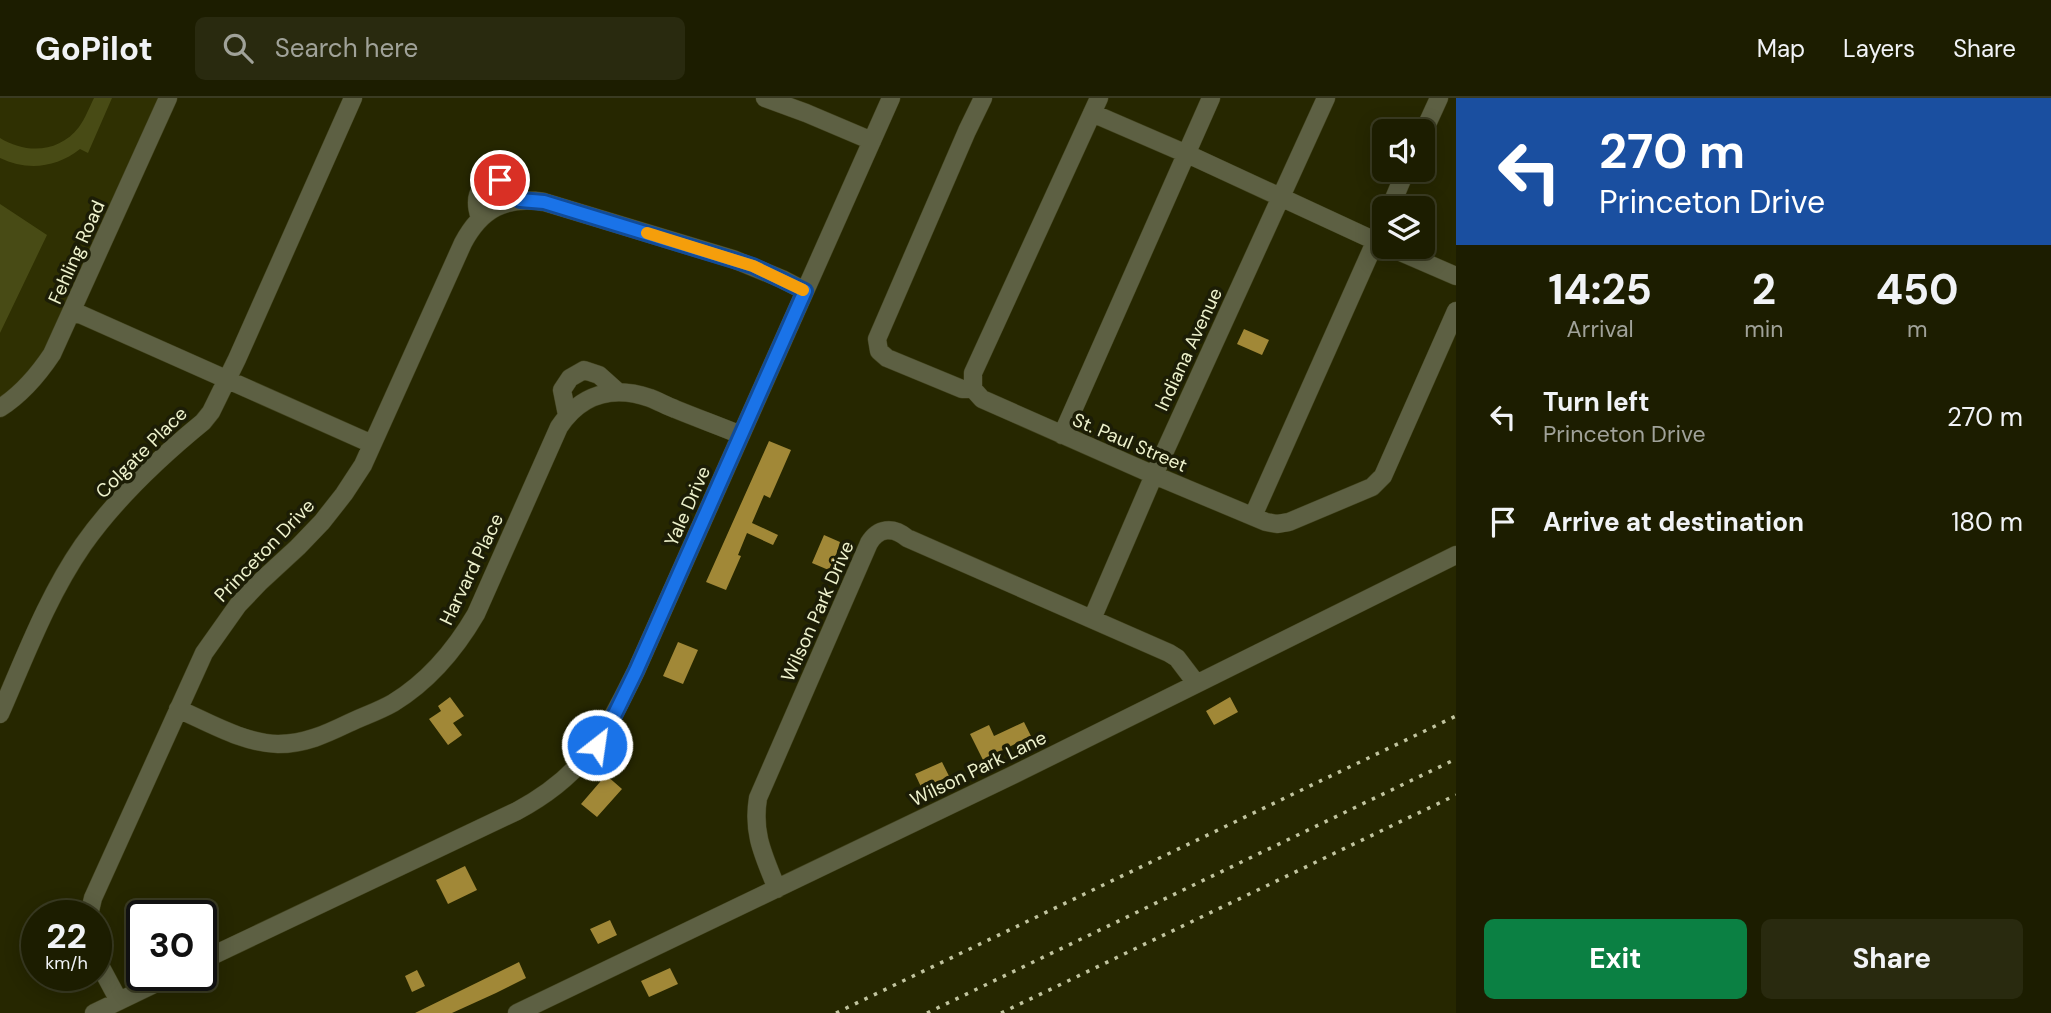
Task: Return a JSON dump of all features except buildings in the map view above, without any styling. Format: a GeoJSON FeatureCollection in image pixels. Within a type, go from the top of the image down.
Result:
{"type":"FeatureCollection","features":[{"type":"Feature","properties":{"kind":"street","name":"Fehling Road"},"geometry":{"type":"LineString","coordinates":[[0,408],[23,390],[52,354],[169,98]]}},
{"type":"Feature","properties":{"kind":"street","name":"Colgate Place"},"geometry":{"type":"LineString","coordinates":[[0,714],[38,626],[83,546],[139,479],[211,412],[353,98]]}},
{"type":"Feature","properties":{"kind":"street"},"geometry":{"type":"LineString","coordinates":[[765,98],[872,141]]}},
{"type":"Feature","properties":{"kind":"street","name":"Yale Drive"},"geometry":{"type":"LineString","coordinates":[[217,953],[538,800],[562,783],[597,745],[636,671],[891,98]]}},
{"type":"Feature","properties":{"kind":"street"},"geometry":{"type":"LineString","coordinates":[[983,98],[877,339],[879,351],[887,358],[962,389],[973,388],[972,373],[1095,106],[1186,154],[1372,239]]}},
{"type":"Feature","properties":{"kind":"street"},"geometry":{"type":"LineString","coordinates":[[1062,435],[1211,98]]}},
{"type":"Feature","properties":{"kind":"street","name":"Indiana Avenue"},"geometry":{"type":"LineString","coordinates":[[1091,619],[1326,98]]}},
{"type":"Feature","properties":{"kind":"street"},"geometry":{"type":"LineString","coordinates":[[1429,119],[1439,98]]}},
{"type":"Feature","properties":{"kind":"street","name":"Princeton Drive"},"geometry":{"type":"LineString","coordinates":[[93,900],[195,670],[221,627],[259,583],[322,522],[363,465],[463,243],[480,218],[505,203],[520,200],[544,202],[733,259],[772,274],[805,291]]}},
{"type":"Feature","properties":{"kind":"street"},"geometry":{"type":"LineString","coordinates":[[1253,516],[1376,259]]}},
{"type":"Feature","properties":{"kind":"street"},"geometry":{"type":"LineString","coordinates":[[1417,259],[1456,276]]}},
{"type":"Feature","properties":{"kind":"street"},"geometry":{"type":"LineString","coordinates":[[73,311],[372,444]]}},
{"type":"Feature","properties":{"kind":"street","name":"St. Paul Street"},"geometry":{"type":"LineString","coordinates":[[973,388],[982,399],[1062,435],[1266,522],[1277,524],[1289,522],[1375,485],[1388,466],[1456,311]]}},
{"type":"Feature","properties":{"kind":"street","name":"Harvard Place"},"geometry":{"type":"LineString","coordinates":[[567,415],[562,390],[570,377],[584,370],[599,375],[618,392]]}},
{"type":"Feature","properties":{"kind":"street","name":"Harvard Place"},"geometry":{"type":"LineString","coordinates":[[178,709],[239,736],[277,744],[297,743],[318,738],[392,703],[414,688],[449,654],[476,614],[559,427],[567,415],[589,398],[618,392],[650,398],[741,435]]}},
{"type":"Feature","properties":{"kind":"street","name":"Wilson Park Drive"},"geometry":{"type":"LineString","coordinates":[[777,889],[759,843],[756,828],[758,798],[873,537],[887,530],[901,533],[907,538],[1169,653],[1177,658],[1196,683]]}},
{"type":"Feature","properties":{"kind":"street","name":"Wilson Park Lane"},"geometry":{"type":"LineString","coordinates":[[517,1013],[777,889],[1456,555]]}},
{"type":"Feature","properties":{"kind":"street"},"geometry":{"type":"LineString","coordinates":[[112,988],[119,1001]]}},
{"type":"Feature","properties":{"kind":"street"},"geometry":{"type":"LineString","coordinates":[[93,1013],[140,991]]}},
{"type":"Feature","properties":{"kind":"shaded area"},"geometry":{"type":"Polygon","coordinates":[[[0,98],[159,98],[77,287],[40,358],[21,382],[0,400],[0,98]]]}},
{"type":"Feature","properties":{"kind":"green space"},"geometry":{"type":"Polygon","coordinates":[[[94,98],[112,98],[88,153],[80,149],[61,160],[41,166],[21,165],[0,158],[0,138],[20,147],[31,148],[62,142],[79,127],[94,98]]]}},
{"type":"Feature","properties":{"kind":"green space"},"geometry":{"type":"Polygon","coordinates":[[[0,204],[47,235],[0,333],[0,204]]]}},
{"type":"Feature","properties":{"kind":"railway"},"geometry":{"type":"LineString","coordinates":[[836,1013],[1456,716]]}},
{"type":"Feature","properties":{"kind":"railway"},"geometry":{"type":"LineString","coordinates":[[927,1013],[1456,759]]}},
{"type":"Feature","properties":{"kind":"railway"},"geometry":{"type":"LineString","coordinates":[[1001,1013],[1456,795]]}},
{"type":"Feature","properties":{"kind":"slow traffic"},"geometry":{"type":"LineString","coordinates":[[647,233],[753,266],[803,290]]}},
{"type":"Feature","properties":{"kind":"route"},"geometry":{"type":"LineString","coordinates":[[500,180],[513,184],[520,200],[544,202],[733,259],[805,291],[636,671],[597,745]]}}]}
